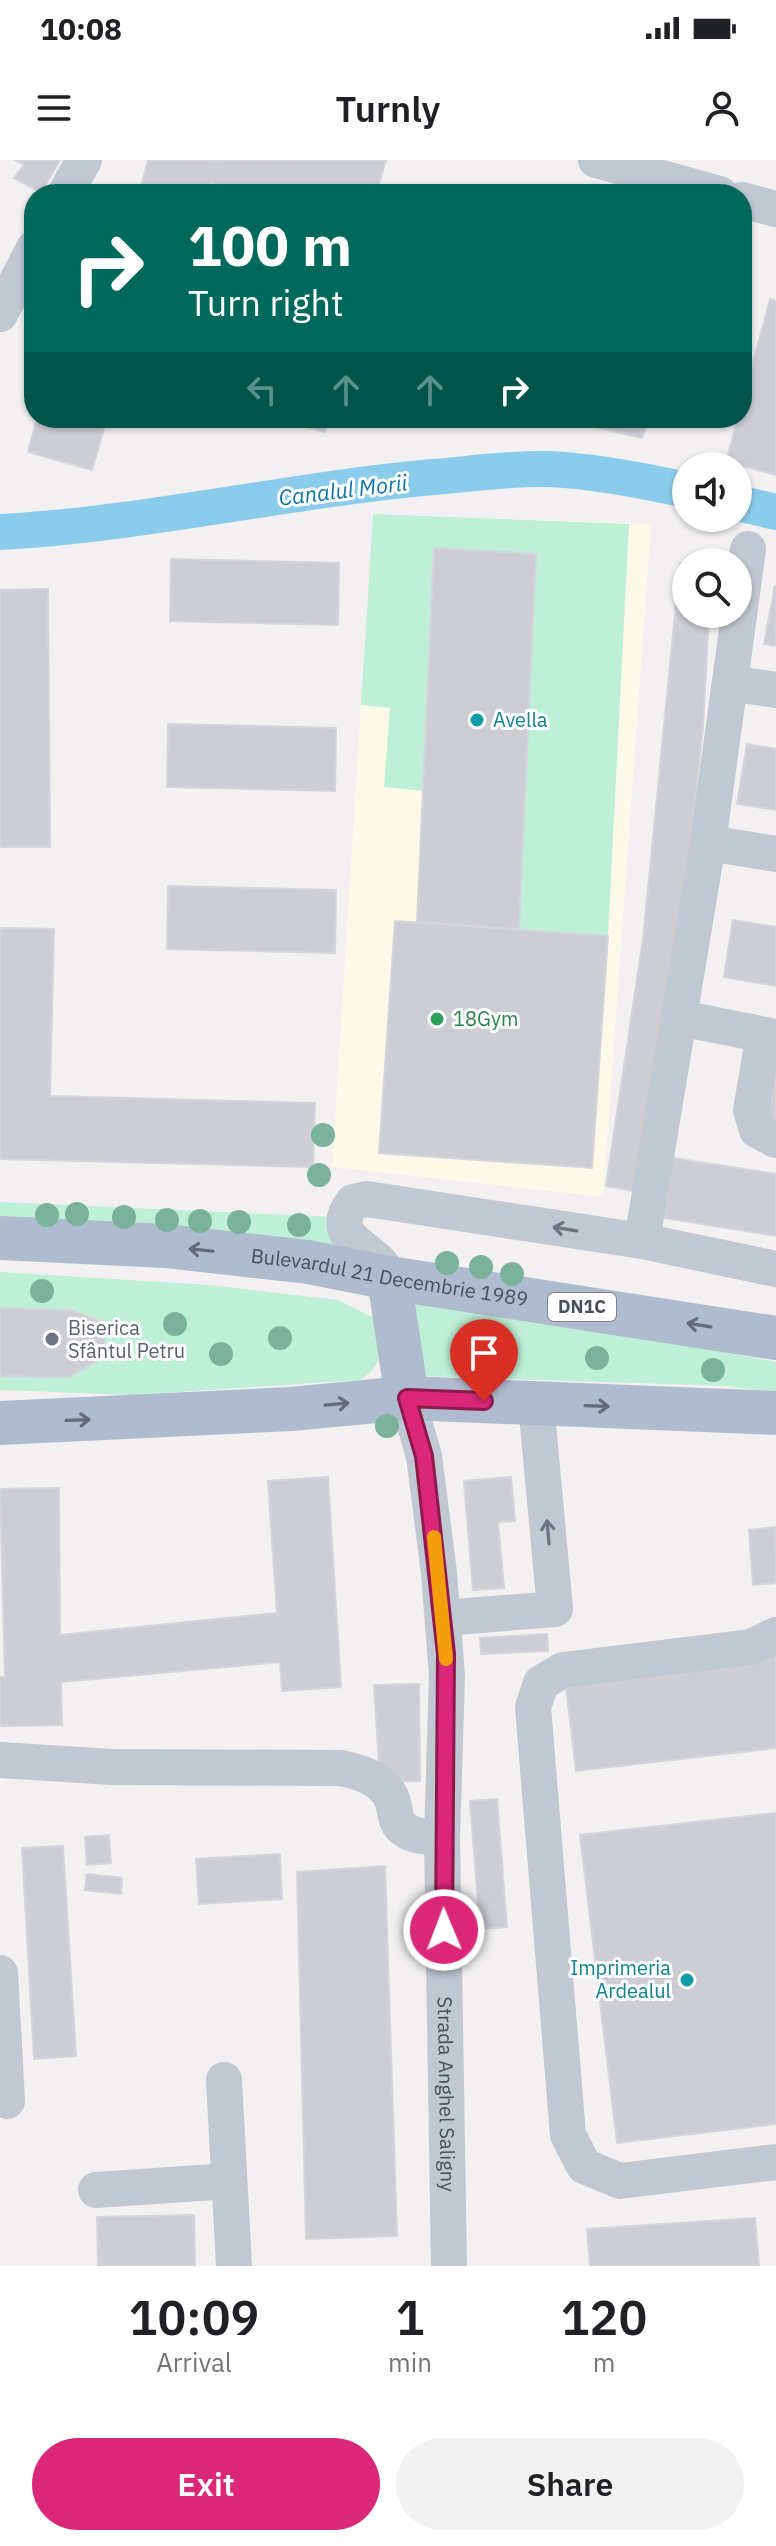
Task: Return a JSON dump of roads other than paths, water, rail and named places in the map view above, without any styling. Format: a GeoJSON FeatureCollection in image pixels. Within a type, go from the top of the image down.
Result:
{"type":"FeatureCollection","features":[{"type":"Feature","properties":{"kind":"main road","name":"Bulevardul 21 Decembrie 1989"},"geometry":{"type":"LineString","coordinates":[[0,1238],[182,1248],[308,1262],[389,1278],[776,1338]]}},
{"type":"Feature","properties":{"kind":"main road"},"geometry":{"type":"LineString","coordinates":[[389,1278],[407,1398]]}},
{"type":"Feature","properties":{"kind":"main road"},"geometry":{"type":"LineString","coordinates":[[0,1423],[291,1409],[407,1398],[776,1413]]}},
{"type":"Feature","properties":{"kind":"street"},"geometry":{"type":"LineString","coordinates":[[71,184],[84,160]]}},
{"type":"Feature","properties":{"kind":"street"},"geometry":{"type":"LineString","coordinates":[[596,160],[684,184]]}},
{"type":"Feature","properties":{"kind":"street"},"geometry":{"type":"LineString","coordinates":[[752,203],[776,209]]}},
{"type":"Feature","properties":{"kind":"street"},"geometry":{"type":"LineString","coordinates":[[0,314],[24,267]]}},
{"type":"Feature","properties":{"kind":"street"},"geometry":{"type":"LineString","coordinates":[[642,1241],[708,843],[737,628]]}},
{"type":"Feature","properties":{"kind":"street"},"geometry":{"type":"LineString","coordinates":[[730,683],[776,690]]}},
{"type":"Feature","properties":{"kind":"street"},"geometry":{"type":"LineString","coordinates":[[708,843],[776,854]]}},
{"type":"Feature","properties":{"kind":"street"},"geometry":{"type":"LineString","coordinates":[[680,1018],[770,1036],[751,1110],[757,1130],[776,1140]]}},
{"type":"Feature","properties":{"kind":"street"},"geometry":{"type":"LineString","coordinates":[[389,1278],[385,1264],[352,1241],[343,1228],[344,1214],[353,1202],[367,1199],[642,1241],[776,1269]]}},
{"type":"Feature","properties":{"kind":"street","name":"Strada Anghel Saligny"},"geometry":{"type":"LineString","coordinates":[[407,1398],[424,1456],[443,1618],[447,1691],[442,1838],[449,2266]]}},
{"type":"Feature","properties":{"kind":"street"},"geometry":{"type":"LineString","coordinates":[[443,1618],[555,1609],[536,1403]]}},
{"type":"Feature","properties":{"kind":"street"},"geometry":{"type":"LineString","coordinates":[[776,1635],[751,1647],[563,1670],[541,1683],[533,1707],[568,2135],[584,2166],[620,2181],[776,2162]]}},
{"type":"Feature","properties":{"kind":"street"},"geometry":{"type":"LineString","coordinates":[[0,1760],[112,1767],[340,1768],[357,1771],[381,1784],[389,1794],[397,1822],[404,1829],[442,1838]]}},
{"type":"Feature","properties":{"kind":"street"},"geometry":{"type":"LineString","coordinates":[[0,1973],[7,2101]]}},
{"type":"Feature","properties":{"kind":"street"},"geometry":{"type":"LineString","coordinates":[[224,2080],[234,2266]]}},
{"type":"Feature","properties":{"kind":"street"},"geometry":{"type":"LineString","coordinates":[[96,2190],[229,2181]]}},
{"type":"Feature","properties":{"kind":"waterway","name":"Canalul Morii"},"geometry":{"type":"LineString","coordinates":[[0,532],[109,522],[379,483],[519,469],[583,472],[672,487]]}},
{"type":"Feature","properties":{"kind":"waterway","name":"Canalul Morii"},"geometry":{"type":"LineString","coordinates":[[752,506],[776,512]]}},
{"type":"Feature","properties":{"kind":"place","name":"Avella"},"geometry":{"type":"Point","coordinates":[477,720]}},
{"type":"Feature","properties":{"kind":"place","name":"18Gym"},"geometry":{"type":"Point","coordinates":[437,1019]}},
{"type":"Feature","properties":{"kind":"place","name":"Biserica Sfântul Petru"},"geometry":{"type":"Point","coordinates":[52,1339]}},
{"type":"Feature","properties":{"kind":"place","name":"Imprimeria Ardealul"},"geometry":{"type":"Point","coordinates":[687,1980]}}]}
